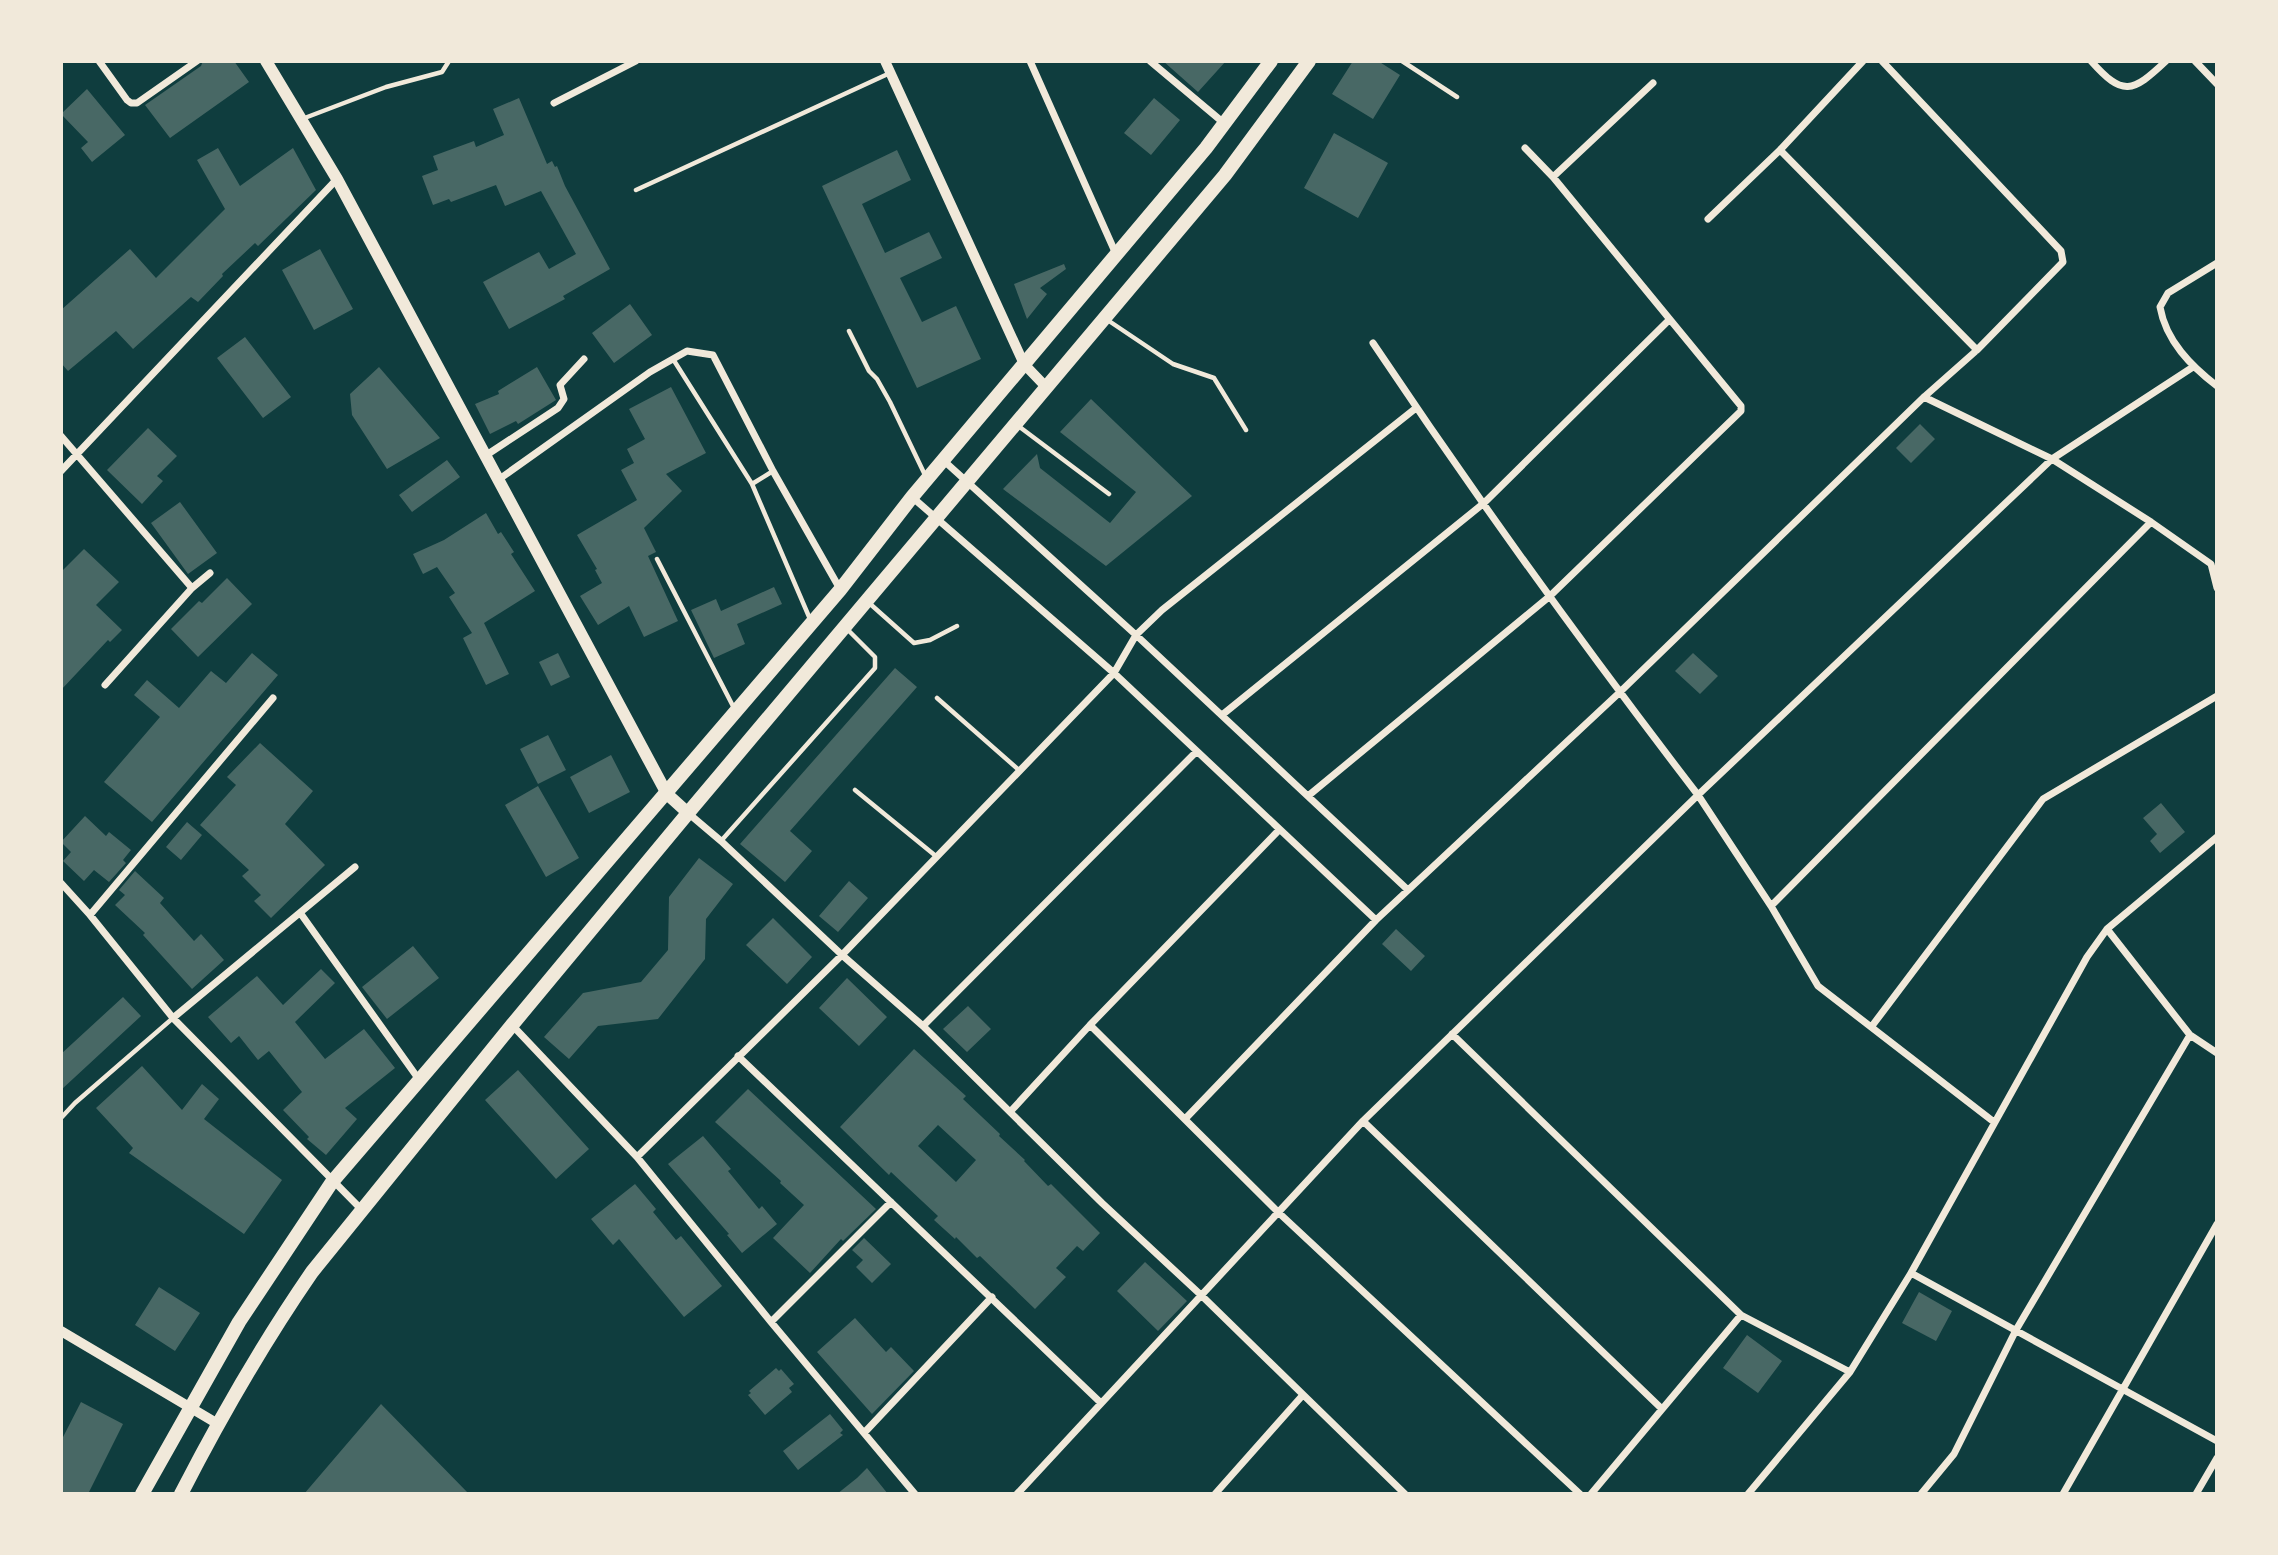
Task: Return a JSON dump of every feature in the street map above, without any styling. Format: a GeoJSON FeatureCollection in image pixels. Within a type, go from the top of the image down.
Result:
{"type":"FeatureCollection","features":[{"type":"Feature","properties":{"kind":"main road"},"geometry":{"type":"LineString","coordinates":[[266,61],[337,178],[667,794],[688,813]]}},
{"type":"Feature","properties":{"kind":"main road"},"geometry":{"type":"LineString","coordinates":[[142,1494],[239,1322],[332,1182],[841,590],[927,478],[1225,124],[1271,61]]}},
{"type":"Feature","properties":{"kind":"main road"},"geometry":{"type":"LineString","coordinates":[[181,1494],[218,1424],[287,1309],[361,1209],[688,813],[1225,175],[1309,61]]}},
{"type":"Feature","properties":{"kind":"street"},"geometry":{"type":"LineString","coordinates":[[99,61],[131,103],[137,103],[197,61]]}},
{"type":"Feature","properties":{"kind":"street"},"geometry":{"type":"LineString","coordinates":[[554,103],[636,61]]}},
{"type":"Feature","properties":{"kind":"street"},"geometry":{"type":"LineString","coordinates":[[885,61],[1024,364],[1047,388]]}},
{"type":"Feature","properties":{"kind":"street"},"geometry":{"type":"LineString","coordinates":[[1030,61],[1117,255]]}},
{"type":"Feature","properties":{"kind":"street"},"geometry":{"type":"LineString","coordinates":[[1150,61],[1225,124]]}},
{"type":"Feature","properties":{"kind":"street"},"geometry":{"type":"LineString","coordinates":[[1708,219],[1780,150],[1863,61]]}},
{"type":"Feature","properties":{"kind":"street"},"geometry":{"type":"LineString","coordinates":[[1186,1118],[1376,920],[1619,693],[1924,397],[1977,350],[2063,262],[2061,251],[1882,61]]}},
{"type":"Feature","properties":{"kind":"street"},"geometry":{"type":"LineString","coordinates":[[2091,61],[2114,85],[2126,87],[2148,78],[2166,61]]}},
{"type":"Feature","properties":{"kind":"street"},"geometry":{"type":"LineString","coordinates":[[2195,61],[2217,84]]}},
{"type":"Feature","properties":{"kind":"street"},"geometry":{"type":"LineString","coordinates":[[1553,177],[1653,83]]}},
{"type":"Feature","properties":{"kind":"street"},"geometry":{"type":"LineString","coordinates":[[1308,796],[1550,596],[1741,411],[1741,406],[1553,177],[1525,148]]}},
{"type":"Feature","properties":{"kind":"street"},"geometry":{"type":"LineString","coordinates":[[1780,150],[1977,350]]}},
{"type":"Feature","properties":{"kind":"street"},"geometry":{"type":"LineString","coordinates":[[61,471],[337,178]]}},
{"type":"Feature","properties":{"kind":"street"},"geometry":{"type":"LineString","coordinates":[[2217,263],[2168,293],[2160,307],[2162,317],[2179,349],[2193,367],[2217,386]]}},
{"type":"Feature","properties":{"kind":"street"},"geometry":{"type":"LineString","coordinates":[[1222,715],[1483,503],[1669,320]]}},
{"type":"Feature","properties":{"kind":"street"},"geometry":{"type":"LineString","coordinates":[[1373,343],[1416,408],[1619,693],[1698,795],[1771,906],[1818,986],[1994,1122]]}},
{"type":"Feature","properties":{"kind":"street"},"geometry":{"type":"LineString","coordinates":[[498,480],[650,372],[687,351],[713,355],[773,471],[841,590]]}},
{"type":"Feature","properties":{"kind":"street"},"geometry":{"type":"LineString","coordinates":[[485,456],[558,408],[564,399],[560,385],[584,359]]}},
{"type":"Feature","properties":{"kind":"street"},"geometry":{"type":"LineString","coordinates":[[1017,1494],[1363,1121],[1698,795],[2052,458],[2193,367]]}},
{"type":"Feature","properties":{"kind":"street"},"geometry":{"type":"LineString","coordinates":[[1924,397],[2052,458],[2151,522],[2211,564],[2217,588]]}},
{"type":"Feature","properties":{"kind":"street"},"geometry":{"type":"LineString","coordinates":[[637,1157],[842,956],[1020,771],[1114,673],[1136,635],[1162,610],[1416,408]]}},
{"type":"Feature","properties":{"kind":"street"},"geometry":{"type":"LineString","coordinates":[[61,436],[192,589]]}},
{"type":"Feature","properties":{"kind":"street"},"geometry":{"type":"LineString","coordinates":[[943,460],[1136,635],[1408,890]]}},
{"type":"Feature","properties":{"kind":"street"},"geometry":{"type":"LineString","coordinates":[[912,497],[1114,673],[1376,920]]}},
{"type":"Feature","properties":{"kind":"street"},"geometry":{"type":"LineString","coordinates":[[1771,906],[2151,522]]}},
{"type":"Feature","properties":{"kind":"street"},"geometry":{"type":"LineString","coordinates":[[2211,564],[2217,557]]}},
{"type":"Feature","properties":{"kind":"street"},"geometry":{"type":"LineString","coordinates":[[105,685],[192,589],[210,573]]}},
{"type":"Feature","properties":{"kind":"street"},"geometry":{"type":"LineString","coordinates":[[1872,1026],[2042,799],[2217,695]]}},
{"type":"Feature","properties":{"kind":"street"},"geometry":{"type":"LineString","coordinates":[[90,915],[273,698]]}},
{"type":"Feature","properties":{"kind":"street"},"geometry":{"type":"LineString","coordinates":[[923,1026],[1196,752]]}},
{"type":"Feature","properties":{"kind":"street"},"geometry":{"type":"LineString","coordinates":[[688,813],[842,956],[923,1026],[1102,1203],[1202,1296],[1405,1494]]}},
{"type":"Feature","properties":{"kind":"street"},"geometry":{"type":"LineString","coordinates":[[1010,1112],[1279,830]]}},
{"type":"Feature","properties":{"kind":"street"},"geometry":{"type":"LineString","coordinates":[[1748,1494],[1850,1372],[1911,1273],[2087,957],[2107,929],[2217,837]]}},
{"type":"Feature","properties":{"kind":"street"},"geometry":{"type":"LineString","coordinates":[[173,1018],[355,867]]}},
{"type":"Feature","properties":{"kind":"street"},"geometry":{"type":"LineString","coordinates":[[61,883],[173,1018],[361,1209]]}},
{"type":"Feature","properties":{"kind":"street"},"geometry":{"type":"LineString","coordinates":[[300,914],[420,1081]]}},
{"type":"Feature","properties":{"kind":"street"},"geometry":{"type":"LineString","coordinates":[[2107,929],[2190,1035],[2217,1053]]}},
{"type":"Feature","properties":{"kind":"street"},"geometry":{"type":"LineString","coordinates":[[512,1025],[637,1157],[915,1494]]}},
{"type":"Feature","properties":{"kind":"street"},"geometry":{"type":"LineString","coordinates":[[1090,1026],[1186,1118],[1279,1213],[1580,1494]]}},
{"type":"Feature","properties":{"kind":"street"},"geometry":{"type":"LineString","coordinates":[[1452,1034],[1741,1315],[1850,1372]]}},
{"type":"Feature","properties":{"kind":"street"},"geometry":{"type":"LineString","coordinates":[[1920,1494],[1954,1454],[2016,1330],[2190,1035]]}},
{"type":"Feature","properties":{"kind":"street"},"geometry":{"type":"LineString","coordinates":[[738,1056],[1101,1403]]}},
{"type":"Feature","properties":{"kind":"street"},"geometry":{"type":"LineString","coordinates":[[1363,1121],[1662,1409]]}},
{"type":"Feature","properties":{"kind":"street"},"geometry":{"type":"LineString","coordinates":[[771,1322],[891,1202]]}},
{"type":"Feature","properties":{"kind":"street"},"geometry":{"type":"LineString","coordinates":[[2063,1494],[2217,1224]]}},
{"type":"Feature","properties":{"kind":"street"},"geometry":{"type":"LineString","coordinates":[[1911,1273],[2217,1441]]}},
{"type":"Feature","properties":{"kind":"street"},"geometry":{"type":"LineString","coordinates":[[864,1433],[992,1297]]}},
{"type":"Feature","properties":{"kind":"street"},"geometry":{"type":"LineString","coordinates":[[1591,1494],[1741,1315]]}},
{"type":"Feature","properties":{"kind":"street"},"geometry":{"type":"LineString","coordinates":[[61,1331],[218,1424]]}},
{"type":"Feature","properties":{"kind":"street"},"geometry":{"type":"LineString","coordinates":[[1215,1494],[1302,1396]]}},
{"type":"Feature","properties":{"kind":"street"},"geometry":{"type":"LineString","coordinates":[[2196,1494],[2217,1458]]}},
{"type":"Feature","properties":{"kind":"lane"},"geometry":{"type":"LineString","coordinates":[[301,119],[386,87],[442,72],[449,61]]}},
{"type":"Feature","properties":{"kind":"lane"},"geometry":{"type":"LineString","coordinates":[[1402,61],[1457,97]]}},
{"type":"Feature","properties":{"kind":"lane"},"geometry":{"type":"LineString","coordinates":[[636,190],[890,73]]}},
{"type":"Feature","properties":{"kind":"lane"},"geometry":{"type":"LineString","coordinates":[[1106,318],[1173,364],[1214,378],[1247,430]]}},
{"type":"Feature","properties":{"kind":"lane"},"geometry":{"type":"LineString","coordinates":[[849,331],[869,371],[877,379],[890,402],[927,478]]}},
{"type":"Feature","properties":{"kind":"lane"},"geometry":{"type":"LineString","coordinates":[[673,359],[752,484],[812,623]]}},
{"type":"Feature","properties":{"kind":"lane"},"geometry":{"type":"LineString","coordinates":[[1017,425],[1109,494]]}},
{"type":"Feature","properties":{"kind":"lane"},"geometry":{"type":"LineString","coordinates":[[752,484],[773,471]]}},
{"type":"Feature","properties":{"kind":"lane"},"geometry":{"type":"LineString","coordinates":[[657,559],[735,711]]}},
{"type":"Feature","properties":{"kind":"lane"},"geometry":{"type":"LineString","coordinates":[[867,602],[914,643],[930,640],[957,626]]}},
{"type":"Feature","properties":{"kind":"lane"},"geometry":{"type":"LineString","coordinates":[[721,841],[875,668],[875,657],[846,628]]}},
{"type":"Feature","properties":{"kind":"lane"},"geometry":{"type":"LineString","coordinates":[[937,698],[1020,771]]}},
{"type":"Feature","properties":{"kind":"lane"},"geometry":{"type":"LineString","coordinates":[[855,790],[937,857]]}},
{"type":"Feature","properties":{"kind":"lane"},"geometry":{"type":"LineString","coordinates":[[61,1118],[173,1018]]}},
{"type":"Feature","properties":{"kind":"building"},"geometry":{"type":"Polygon","coordinates":[[[203,61],[234,61],[249,82],[170,138],[145,105],[201,66],[203,61]]]}},
{"type":"Feature","properties":{"kind":"building"},"geometry":{"type":"Polygon","coordinates":[[[1163,61],[1226,61],[1198,92],[1163,61]]]}},
{"type":"Feature","properties":{"kind":"building"},"geometry":{"type":"Polygon","coordinates":[[[1353,61],[1378,61],[1400,75],[1373,119],[1332,94],[1353,61]]]}},
{"type":"Feature","properties":{"kind":"building"},"geometry":{"type":"Polygon","coordinates":[[[87,89],[125,135],[92,162],[81,148],[88,142],[61,114],[87,89]]]}},
{"type":"Feature","properties":{"kind":"building"},"geometry":{"type":"Polygon","coordinates":[[[519,98],[547,164],[552,161],[555,167],[557,166],[610,269],[563,296],[565,299],[509,329],[483,282],[539,252],[549,269],[576,254],[541,191],[505,206],[496,185],[451,202],[449,199],[433,205],[422,176],[438,170],[433,156],[474,141],[476,147],[504,135],[493,109],[519,98]]]}},
{"type":"Feature","properties":{"kind":"building"},"geometry":{"type":"Polygon","coordinates":[[[1154,98],[1180,120],[1151,155],[1124,133],[1154,98]]]}},
{"type":"Feature","properties":{"kind":"building"},"geometry":{"type":"Polygon","coordinates":[[[1334,133],[1388,163],[1358,218],[1304,188],[1334,133]]]}},
{"type":"Feature","properties":{"kind":"building"},"geometry":{"type":"Polygon","coordinates":[[[218,148],[240,186],[293,148],[316,190],[258,246],[255,243],[222,274],[198,302],[191,297],[133,349],[116,331],[68,371],[61,363],[61,310],[130,249],[156,278],[225,209],[197,160],[218,148]]]}},
{"type":"Feature","properties":{"kind":"building"},"geometry":{"type":"Polygon","coordinates":[[[897,150],[911,180],[862,204],[885,253],[929,232],[942,258],[900,278],[922,322],[956,306],[981,359],[917,388],[822,186],[897,150]]]}},
{"type":"Feature","properties":{"kind":"building"},"geometry":{"type":"Polygon","coordinates":[[[320,249],[353,309],[314,330],[282,270],[320,249]]]}},
{"type":"Feature","properties":{"kind":"building"},"geometry":{"type":"Polygon","coordinates":[[[1064,264],[1066,269],[1040,288],[1047,294],[1027,319],[1014,284],[1064,264]]]}},
{"type":"Feature","properties":{"kind":"building"},"geometry":{"type":"Polygon","coordinates":[[[630,304],[652,335],[614,363],[592,333],[630,304]]]}},
{"type":"Feature","properties":{"kind":"building"},"geometry":{"type":"Polygon","coordinates":[[[245,337],[291,397],[263,418],[217,358],[245,337]]]}},
{"type":"Feature","properties":{"kind":"building"},"geometry":{"type":"Polygon","coordinates":[[[379,367],[440,438],[387,469],[352,415],[350,394],[379,367]]]}},
{"type":"Feature","properties":{"kind":"building"},"geometry":{"type":"Polygon","coordinates":[[[537,367],[556,400],[518,424],[516,421],[490,434],[475,404],[499,394],[498,391],[537,367]]]}},
{"type":"Feature","properties":{"kind":"building"},"geometry":{"type":"Polygon","coordinates":[[[671,387],[706,453],[666,474],[682,491],[644,528],[656,552],[648,556],[678,621],[644,637],[629,606],[598,625],[580,596],[602,583],[577,535],[637,500],[621,470],[634,463],[627,449],[645,439],[629,409],[671,387]]]}},
{"type":"Feature","properties":{"kind":"building"},"geometry":{"type":"Polygon","coordinates":[[[1091,399],[1192,496],[1106,566],[1003,489],[1037,454],[1040,468],[1110,523],[1136,492],[1060,432],[1091,399]]]}},
{"type":"Feature","properties":{"kind":"building"},"geometry":{"type":"Polygon","coordinates":[[[1920,424],[1935,439],[1911,463],[1896,448],[1920,424]]]}},
{"type":"Feature","properties":{"kind":"building"},"geometry":{"type":"Polygon","coordinates":[[[148,428],[177,456],[157,476],[163,481],[142,504],[107,470],[148,428]]]}},
{"type":"Feature","properties":{"kind":"building"},"geometry":{"type":"Polygon","coordinates":[[[447,460],[460,477],[412,512],[399,495],[447,460]]]}},
{"type":"Feature","properties":{"kind":"building"},"geometry":{"type":"Polygon","coordinates":[[[180,502],[217,553],[188,574],[151,523],[180,502]]]}},
{"type":"Feature","properties":{"kind":"building"},"geometry":{"type":"Polygon","coordinates":[[[486,513],[498,534],[501,532],[514,552],[511,554],[535,591],[484,623],[509,674],[486,685],[463,638],[472,633],[449,597],[455,593],[437,567],[423,574],[413,554],[444,540],[486,513]]]}},
{"type":"Feature","properties":{"kind":"building"},"geometry":{"type":"Polygon","coordinates":[[[84,549],[119,582],[96,605],[122,630],[110,642],[108,640],[61,690],[61,572],[84,549]]]}},
{"type":"Feature","properties":{"kind":"building"},"geometry":{"type":"Polygon","coordinates":[[[227,578],[252,604],[198,657],[171,629],[227,578]]]}},
{"type":"Feature","properties":{"kind":"building"},"geometry":{"type":"Polygon","coordinates":[[[774,587],[782,604],[737,624],[745,644],[714,658],[691,610],[716,599],[721,611],[774,587]]]}},
{"type":"Feature","properties":{"kind":"building"},"geometry":{"type":"Polygon","coordinates":[[[252,653],[278,675],[152,822],[104,782],[160,717],[134,695],[147,680],[179,708],[211,671],[226,683],[252,653]]]}},
{"type":"Feature","properties":{"kind":"building"},"geometry":{"type":"Polygon","coordinates":[[[558,653],[570,677],[551,686],[539,662],[558,653]]]}},
{"type":"Feature","properties":{"kind":"building"},"geometry":{"type":"Polygon","coordinates":[[[1693,653],[1718,676],[1700,694],[1675,671],[1693,653]]]}},
{"type":"Feature","properties":{"kind":"building"},"geometry":{"type":"Polygon","coordinates":[[[895,668],[917,687],[790,831],[812,851],[785,882],[740,844],[895,668]]]}},
{"type":"Feature","properties":{"kind":"building"},"geometry":{"type":"Polygon","coordinates":[[[548,735],[566,770],[538,784],[520,749],[548,735]]]}},
{"type":"Feature","properties":{"kind":"building"},"geometry":{"type":"Polygon","coordinates":[[[260,743],[313,791],[285,824],[325,865],[271,918],[254,901],[261,895],[242,876],[249,870],[200,825],[236,785],[227,777],[260,743]]]}},
{"type":"Feature","properties":{"kind":"building"},"geometry":{"type":"Polygon","coordinates":[[[611,755],[630,792],[589,813],[570,777],[611,755]]]}},
{"type":"Feature","properties":{"kind":"building"},"geometry":{"type":"Polygon","coordinates":[[[538,786],[579,858],[546,877],[505,805],[538,786]]]}},
{"type":"Feature","properties":{"kind":"building"},"geometry":{"type":"Polygon","coordinates":[[[2161,803],[2185,832],[2160,853],[2150,841],[2157,834],[2143,818],[2161,803]]]}},
{"type":"Feature","properties":{"kind":"building"},"geometry":{"type":"Polygon","coordinates":[[[85,816],[106,836],[109,832],[131,850],[123,860],[126,863],[109,882],[94,870],[84,881],[63,861],[71,852],[61,842],[85,816]]]}},
{"type":"Feature","properties":{"kind":"building"},"geometry":{"type":"Polygon","coordinates":[[[187,822],[202,835],[181,860],[166,847],[187,822]]]}},
{"type":"Feature","properties":{"kind":"building"},"geometry":{"type":"Polygon","coordinates":[[[699,858],[733,884],[706,919],[705,959],[658,1019],[598,1026],[569,1059],[544,1037],[583,993],[641,982],[668,950],[669,897],[699,858]]]}},
{"type":"Feature","properties":{"kind":"building"},"geometry":{"type":"Polygon","coordinates":[[[135,871],[164,898],[160,903],[194,941],[201,934],[224,960],[192,989],[143,935],[145,933],[115,905],[125,895],[119,890],[135,871]]]}},
{"type":"Feature","properties":{"kind":"building"},"geometry":{"type":"Polygon","coordinates":[[[849,881],[868,898],[838,932],[819,916],[849,881]]]}},
{"type":"Feature","properties":{"kind":"building"},"geometry":{"type":"Polygon","coordinates":[[[773,918],[812,957],[787,984],[746,945],[773,918]]]}},
{"type":"Feature","properties":{"kind":"building"},"geometry":{"type":"Polygon","coordinates":[[[1396,929],[1425,956],[1411,971],[1382,944],[1396,929]]]}},
{"type":"Feature","properties":{"kind":"building"},"geometry":{"type":"Polygon","coordinates":[[[413,946],[439,978],[387,1019],[362,987],[413,946]]]}},
{"type":"Feature","properties":{"kind":"building"},"geometry":{"type":"Polygon","coordinates":[[[321,969],[335,983],[295,1022],[325,1059],[364,1029],[395,1068],[345,1108],[357,1119],[326,1155],[307,1139],[309,1137],[283,1110],[302,1092],[269,1051],[258,1060],[239,1036],[231,1043],[208,1017],[257,976],[283,1005],[321,969]]]}},
{"type":"Feature","properties":{"kind":"building"},"geometry":{"type":"Polygon","coordinates":[[[847,978],[887,1017],[859,1046],[819,1008],[847,978]]]}},
{"type":"Feature","properties":{"kind":"building"},"geometry":{"type":"Polygon","coordinates":[[[123,997],[141,1016],[61,1090],[61,1054],[123,997]]]}},
{"type":"Feature","properties":{"kind":"building"},"geometry":{"type":"Polygon","coordinates":[[[968,1006],[991,1029],[967,1052],[943,1029],[968,1006]]]}},
{"type":"Feature","properties":{"kind":"building"},"geometry":{"type":"Polygon","coordinates":[[[914,1049],[966,1096],[963,1099],[1048,1186],[1051,1184],[1100,1233],[1083,1251],[1077,1246],[1056,1268],[1066,1277],[1035,1309],[980,1256],[977,1258],[934,1220],[938,1216],[891,1172],[889,1175],[840,1127],[914,1049]],[[938,1125],[918,1146],[956,1182],[976,1160],[938,1125]]]}},
{"type":"Feature","properties":{"kind":"building"},"geometry":{"type":"Polygon","coordinates":[[[142,1066],[182,1110],[202,1084],[219,1099],[204,1119],[282,1180],[244,1234],[129,1153],[133,1148],[96,1108],[142,1066]]]}},
{"type":"Feature","properties":{"kind":"building"},"geometry":{"type":"Polygon","coordinates":[[[518,1070],[589,1149],[556,1179],[485,1100],[518,1070]]]}},
{"type":"Feature","properties":{"kind":"building"},"geometry":{"type":"Polygon","coordinates":[[[748,1089],[876,1209],[843,1241],[841,1239],[810,1273],[773,1238],[804,1205],[715,1122],[748,1089]]]}},
{"type":"Feature","properties":{"kind":"building"},"geometry":{"type":"Polygon","coordinates":[[[703,1136],[731,1169],[728,1171],[759,1209],[762,1206],[777,1224],[742,1253],[727,1235],[729,1234],[668,1164],[703,1136]]]}},
{"type":"Feature","properties":{"kind":"building"},"geometry":{"type":"Polygon","coordinates":[[[635,1184],[656,1209],[653,1212],[676,1240],[681,1236],[722,1286],[684,1317],[619,1239],[613,1245],[591,1219],[635,1184]]]}},
{"type":"Feature","properties":{"kind":"building"},"geometry":{"type":"Polygon","coordinates":[[[864,1238],[891,1264],[872,1283],[856,1267],[863,1260],[852,1250],[864,1238]]]}},
{"type":"Feature","properties":{"kind":"building"},"geometry":{"type":"Polygon","coordinates":[[[1145,1262],[1187,1301],[1158,1331],[1117,1291],[1145,1262]]]}},
{"type":"Feature","properties":{"kind":"building"},"geometry":{"type":"Polygon","coordinates":[[[159,1287],[200,1313],[175,1351],[135,1325],[159,1287]]]}},
{"type":"Feature","properties":{"kind":"building"},"geometry":{"type":"Polygon","coordinates":[[[1919,1292],[1952,1311],[1936,1341],[1902,1323],[1919,1292]]]}},
{"type":"Feature","properties":{"kind":"building"},"geometry":{"type":"Polygon","coordinates":[[[855,1318],[886,1352],[891,1347],[914,1371],[872,1414],[817,1352],[855,1318]]]}},
{"type":"Feature","properties":{"kind":"building"},"geometry":{"type":"Polygon","coordinates":[[[1747,1335],[1782,1361],[1758,1393],[1723,1368],[1747,1335]]]}},
{"type":"Feature","properties":{"kind":"building"},"geometry":{"type":"Polygon","coordinates":[[[776,1368],[779,1371],[781,1369],[794,1384],[789,1388],[792,1392],[765,1415],[748,1395],[751,1393],[749,1391],[776,1368]]]}},
{"type":"Feature","properties":{"kind":"building"},"geometry":{"type":"Polygon","coordinates":[[[81,1402],[123,1424],[88,1494],[61,1494],[61,1441],[81,1402]]]}},
{"type":"Feature","properties":{"kind":"building"},"geometry":{"type":"Polygon","coordinates":[[[381,1404],[469,1494],[304,1494],[381,1404]]]}},
{"type":"Feature","properties":{"kind":"building"},"geometry":{"type":"Polygon","coordinates":[[[830,1414],[843,1430],[840,1433],[843,1435],[798,1470],[783,1451],[830,1414]]]}},
{"type":"Feature","properties":{"kind":"building"},"geometry":{"type":"Polygon","coordinates":[[[867,1468],[888,1494],[837,1494],[857,1478],[867,1468]]]}}]}
